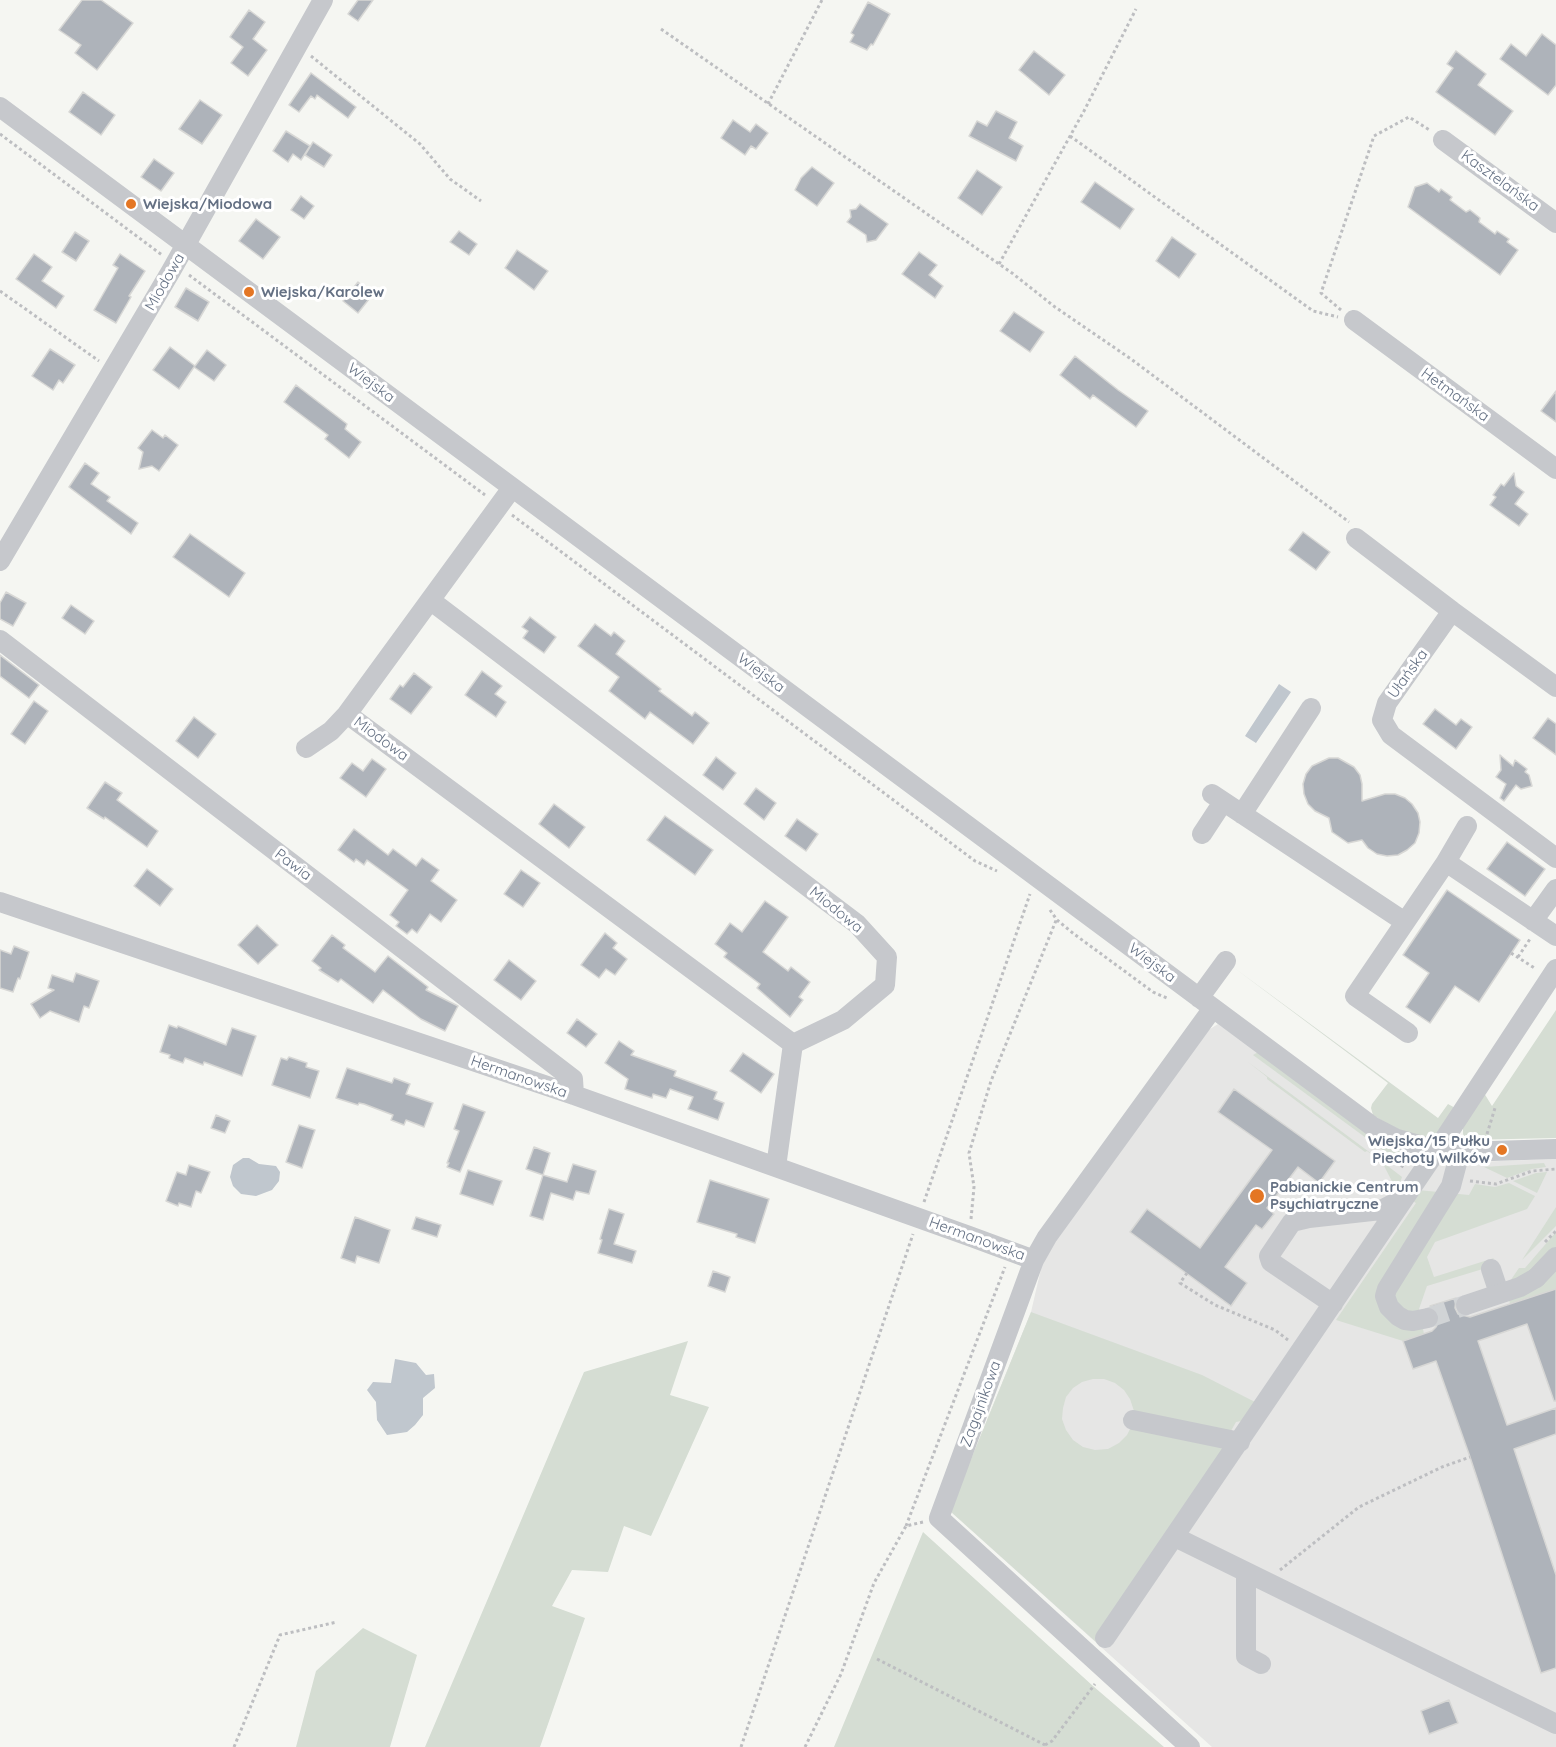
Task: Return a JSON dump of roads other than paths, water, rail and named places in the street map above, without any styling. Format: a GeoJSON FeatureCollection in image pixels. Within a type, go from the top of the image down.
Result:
{"type":"FeatureCollection","features":[{"type":"Feature","properties":{"kind":"street","name":"Miodowa"},"geometry":{"type":"LineString","coordinates":[[0,561],[175,265],[323,0]]}},
{"type":"Feature","properties":{"kind":"street","name":"Wiejska"},"geometry":{"type":"LineString","coordinates":[[0,107],[1372,1126],[1397,1139],[1437,1150],[1460,1152],[1556,1149]]}},
{"type":"Feature","properties":{"kind":"street","name":"Kasztelańska"},"geometry":{"type":"LineString","coordinates":[[1443,140],[1556,223]]}},
{"type":"Feature","properties":{"kind":"street","name":"Hetmańska"},"geometry":{"type":"LineString","coordinates":[[1354,321],[1556,469]]}},
{"type":"Feature","properties":{"kind":"street","name":"Miodowa"},"geometry":{"type":"LineString","coordinates":[[306,748],[331,732],[347,714],[512,488]]}},
{"type":"Feature","properties":{"kind":"street"},"geometry":{"type":"LineString","coordinates":[[1356,532],[1452,611],[1556,687]]}},
{"type":"Feature","properties":{"kind":"street","name":"Miodowa"},"geometry":{"type":"LineString","coordinates":[[347,714],[793,1044],[843,1020],[885,986],[887,957],[856,924],[430,600]]}},
{"type":"Feature","properties":{"kind":"street","name":"Ułańska"},"geometry":{"type":"LineString","coordinates":[[1452,611],[1387,703],[1382,720],[1391,735],[1556,858]]}},
{"type":"Feature","properties":{"kind":"street","name":"Pawia"},"geometry":{"type":"LineString","coordinates":[[0,640],[573,1079],[574,1095]]}},
{"type":"Feature","properties":{"kind":"street"},"geometry":{"type":"LineString","coordinates":[[1242,814],[1311,708]]}},
{"type":"Feature","properties":{"kind":"street"},"geometry":{"type":"LineString","coordinates":[[1202,834],[1217,798],[1405,922]]}},
{"type":"Feature","properties":{"kind":"street"},"geometry":{"type":"LineString","coordinates":[[1408,1033],[1355,996],[1446,862],[1467,826]]}},
{"type":"Feature","properties":{"kind":"street"},"geometry":{"type":"LineString","coordinates":[[1446,862],[1556,936]]}},
{"type":"Feature","properties":{"kind":"street"},"geometry":{"type":"LineString","coordinates":[[1533,921],[1556,889]]}},
{"type":"Feature","properties":{"kind":"street","name":"Hermanowska"},"geometry":{"type":"LineString","coordinates":[[0,902],[574,1095],[1034,1260]]}},
{"type":"Feature","properties":{"kind":"street","name":"Zagajnikowa"},"geometry":{"type":"LineString","coordinates":[[1190,1747],[939,1518],[1034,1260],[1047,1237],[1205,1003],[1226,961]]}},
{"type":"Feature","properties":{"kind":"street"},"geometry":{"type":"LineString","coordinates":[[1105,1638],[1240,1442],[1553,974]]}},
{"type":"Feature","properties":{"kind":"street"},"geometry":{"type":"LineString","coordinates":[[776,1167],[793,1044]]}},
{"type":"Feature","properties":{"kind":"street"},"geometry":{"type":"LineString","coordinates":[[1428,1318],[1405,1320],[1389,1307],[1386,1296],[1390,1283],[1457,1183],[1460,1152]]}},
{"type":"Feature","properties":{"kind":"street"},"geometry":{"type":"LineString","coordinates":[[1333,1304],[1271,1262],[1269,1256],[1286,1230],[1292,1222],[1309,1218],[1381,1210],[1404,1197]]}},
{"type":"Feature","properties":{"kind":"street"},"geometry":{"type":"LineString","coordinates":[[1466,1305],[1520,1287],[1536,1278],[1556,1257]]}},
{"type":"Feature","properties":{"kind":"street"},"geometry":{"type":"LineString","coordinates":[[1133,1419],[1240,1442]]}},
{"type":"Feature","properties":{"kind":"street"},"geometry":{"type":"LineString","coordinates":[[1174,1538],[1556,1724]]}},
{"type":"Feature","properties":{"kind":"street"},"geometry":{"type":"LineString","coordinates":[[1246,1572],[1246,1656],[1261,1664]]}},
{"type":"Feature","properties":{"kind":"tunnel"},"geometry":{"type":"LineString","coordinates":[[1428,1318],[1466,1305]]}},
{"type":"Feature","properties":{"kind":"place","name":"Wiejska/Miodowa"},"geometry":{"type":"Point","coordinates":[131,204]}},
{"type":"Feature","properties":{"kind":"place","name":"Wiejska/Karolew"},"geometry":{"type":"Point","coordinates":[249,292]}},
{"type":"Feature","properties":{"kind":"place","name":"Wiejska/15 Pułku Piechoty Wilków"},"geometry":{"type":"Point","coordinates":[1502,1150]}},
{"type":"Feature","properties":{"kind":"place","name":"Pabianickie Centrum Psychiatryczne"},"geometry":{"type":"Point","coordinates":[1257,1196]}}]}
